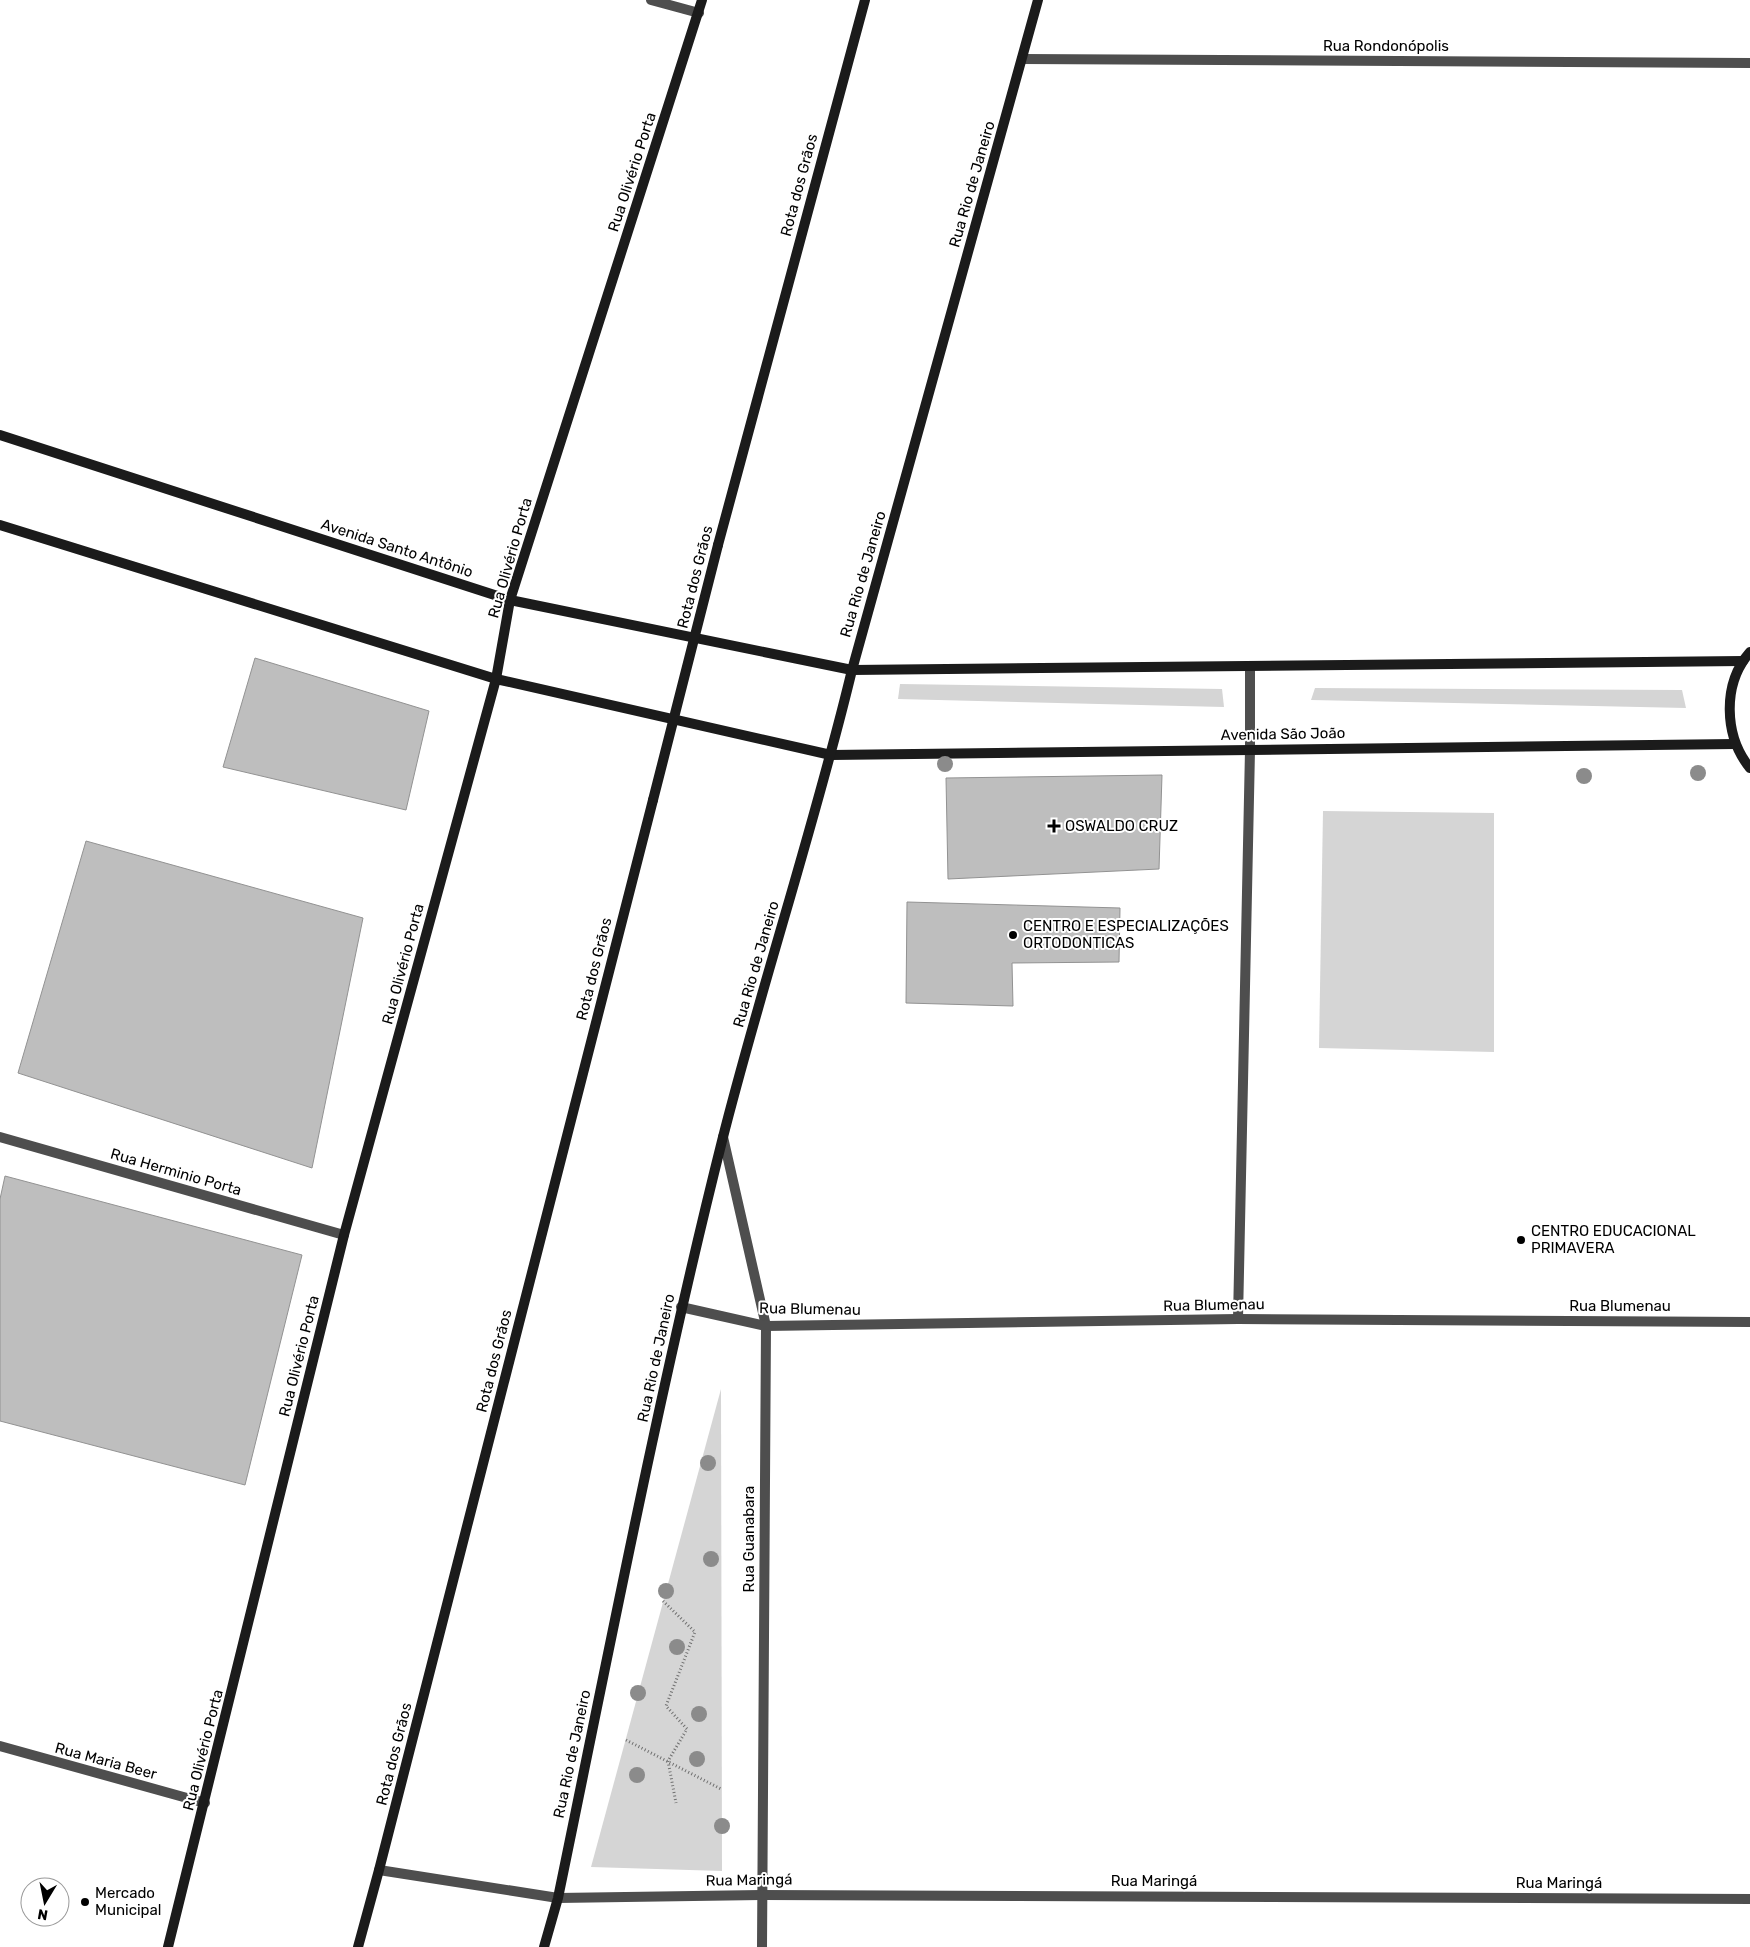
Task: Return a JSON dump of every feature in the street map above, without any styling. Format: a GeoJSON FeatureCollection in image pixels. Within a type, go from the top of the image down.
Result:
{"type":"FeatureCollection","features":[{"type":"Feature","properties":{"kind":"street"},"geometry":{"type":"LineString","coordinates":[[650,0],[699,13]]}},
{"type":"Feature","properties":{"kind":"street","name":"Rua Olivério Porta"},"geometry":{"type":"LineString","coordinates":[[168,1947],[344,1235],[496,679],[510,600],[702,0]]}},
{"type":"Feature","properties":{"kind":"street","name":"Rota dos Grãos"},"geometry":{"type":"LineString","coordinates":[[358,1947],[718,545],[865,0]]}},
{"type":"Feature","properties":{"kind":"street","name":"Rua Rio de Janeiro"},"geometry":{"type":"LineString","coordinates":[[544,1947],[558,1898],[681,1307],[723,1137],[831,755],[852,670],[1038,0]]}},
{"type":"Feature","properties":{"kind":"street","name":"Rua Rondonópolis"},"geometry":{"type":"LineString","coordinates":[[1022,60],[1750,63]]}},
{"type":"Feature","properties":{"kind":"street","name":"Avenida Santo Antônio"},"geometry":{"type":"LineString","coordinates":[[0,435],[510,600],[852,670]]}},
{"type":"Feature","properties":{"kind":"street"},"geometry":{"type":"LineString","coordinates":[[0,525],[496,679],[831,755]]}},
{"type":"Feature","properties":{"kind":"street"},"geometry":{"type":"LineString","coordinates":[[1750,652],[1742,661],[1732,688],[1730,716],[1735,744],[1750,768]]}},
{"type":"Feature","properties":{"kind":"street"},"geometry":{"type":"LineString","coordinates":[[852,670],[1742,661]]}},
{"type":"Feature","properties":{"kind":"street"},"geometry":{"type":"LineString","coordinates":[[1238,1319],[1250,750],[1250,666]]}},
{"type":"Feature","properties":{"kind":"street","name":"Avenida São João"},"geometry":{"type":"LineString","coordinates":[[831,755],[1735,744]]}},
{"type":"Feature","properties":{"kind":"street","name":"Rua Guanabara"},"geometry":{"type":"LineString","coordinates":[[723,1137],[766,1326],[762,1947]]}},
{"type":"Feature","properties":{"kind":"street","name":"Rua Herminio Porta"},"geometry":{"type":"LineString","coordinates":[[0,1138],[344,1235]]}},
{"type":"Feature","properties":{"kind":"street","name":"Rua Blumenau"},"geometry":{"type":"LineString","coordinates":[[681,1307],[766,1326],[1238,1319],[1750,1322]]}},
{"type":"Feature","properties":{"kind":"street","name":"Rua Maria Beer"},"geometry":{"type":"LineString","coordinates":[[0,1746],[205,1803]]}},
{"type":"Feature","properties":{"kind":"street","name":"Rua Maringá"},"geometry":{"type":"LineString","coordinates":[[379,1870],[558,1898],[762,1894],[1750,1898]]}},
{"type":"Feature","properties":{"kind":"path"},"geometry":{"type":"LineString","coordinates":[[663,1601],[695,1632],[666,1706],[687,1729],[668,1761],[676,1802]]}},
{"type":"Feature","properties":{"kind":"path"},"geometry":{"type":"LineString","coordinates":[[626,1740],[721,1789]]}},
{"type":"Feature","properties":{"kind":"shaded area"},"geometry":{"type":"Polygon","coordinates":[[[900,684],[1222,689],[1224,707],[898,699],[900,684]]]}},
{"type":"Feature","properties":{"kind":"shaded area"},"geometry":{"type":"Polygon","coordinates":[[[1315,688],[1682,690],[1686,708],[1311,700],[1315,688]]]}},
{"type":"Feature","properties":{"kind":"shaded area"},"geometry":{"type":"Polygon","coordinates":[[[1323,811],[1494,813],[1494,1052],[1319,1048],[1323,811]]]}},
{"type":"Feature","properties":{"kind":"shaded area"},"geometry":{"type":"Polygon","coordinates":[[[721,1389],[722,1871],[591,1867],[721,1389]]]}},
{"type":"Feature","properties":{"kind":"building"},"geometry":{"type":"Polygon","coordinates":[[[255,658],[429,711],[406,810],[223,767],[255,658]]]}},
{"type":"Feature","properties":{"kind":"building","name":"OSWALDO CRUZ"},"geometry":{"type":"Polygon","coordinates":[[[1162,775],[1159,869],[948,879],[946,778],[1162,775]]]}},
{"type":"Feature","properties":{"kind":"building"},"geometry":{"type":"Polygon","coordinates":[[[86,841],[363,918],[312,1168],[18,1073],[86,841]]]}},
{"type":"Feature","properties":{"kind":"building","name":"CENTRO E ESPECIALIZAÇÕES ORTODONTICAS"},"geometry":{"type":"Polygon","coordinates":[[[907,902],[1120,908],[1119,962],[1012,963],[1013,1006],[906,1003],[907,902]]]}},
{"type":"Feature","properties":{"kind":"building"},"geometry":{"type":"Polygon","coordinates":[[[5,1176],[302,1255],[245,1485],[0,1421],[0,1199],[5,1176]]]}},
{"type":"Feature","properties":{"kind":"place","name":"OSWALDO CRUZ"},"geometry":{"type":"Point","coordinates":[1054,826]}},
{"type":"Feature","properties":{"kind":"place","name":"CENTRO E ESPECIALIZAÇÕES ORTODONTICAS"},"geometry":{"type":"Point","coordinates":[1013,935]}},
{"type":"Feature","properties":{"kind":"place","name":"CENTRO EDUCACIONAL PRIMAVERA"},"geometry":{"type":"Point","coordinates":[1521,1240]}},
{"type":"Feature","properties":{"kind":"place","name":"Mercado Municipal"},"geometry":{"type":"Point","coordinates":[85,1902]}}]}
